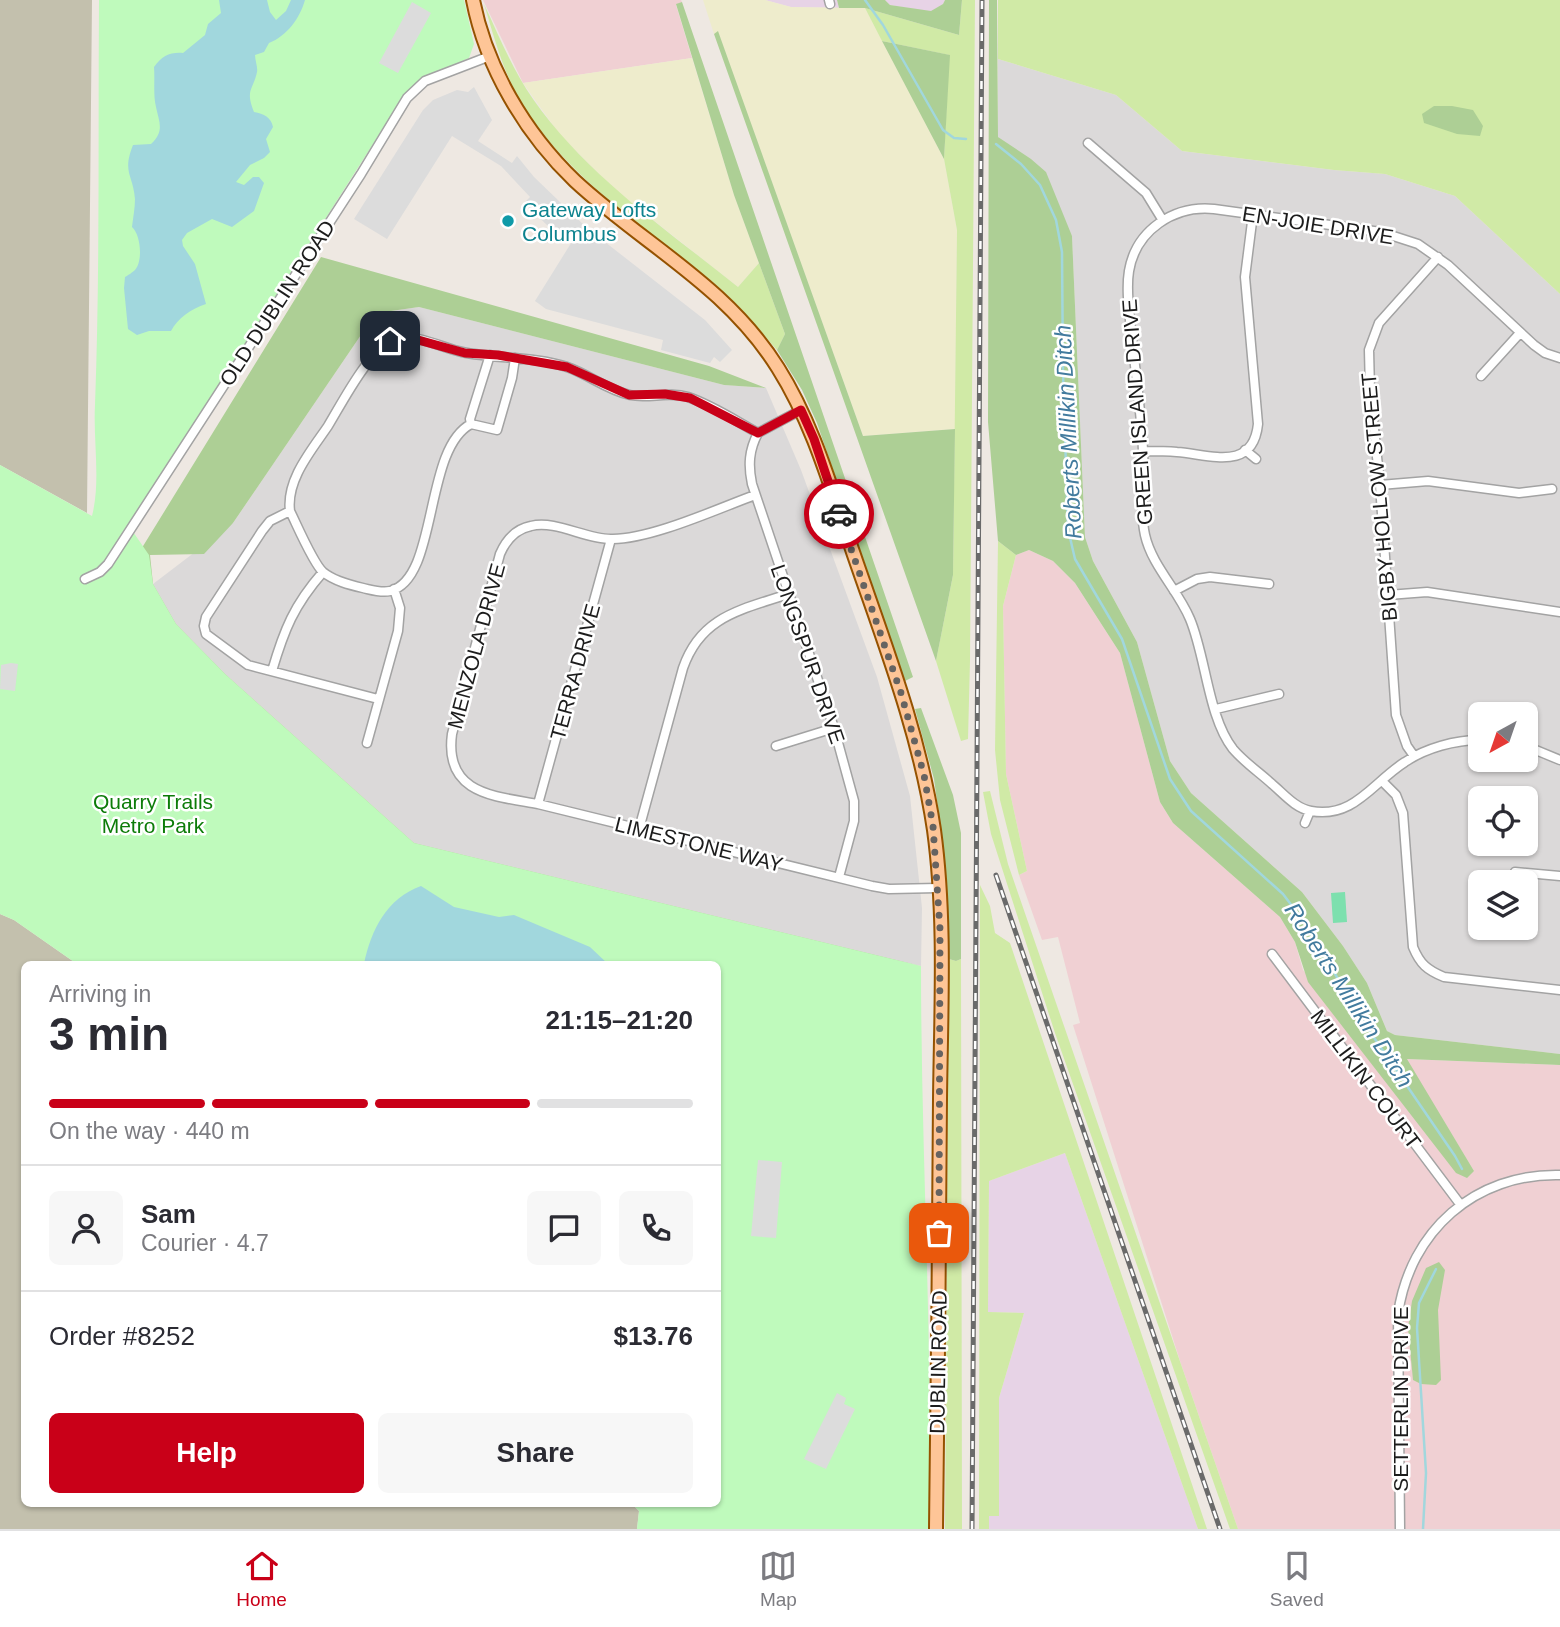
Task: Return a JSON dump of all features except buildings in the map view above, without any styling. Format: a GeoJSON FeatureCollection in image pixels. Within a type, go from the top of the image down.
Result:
{"type":"FeatureCollection","features":[{"type":"Feature","properties":{"kind":"main road","name":"DUBLIN ROAD"},"geometry":{"type":"LineString","coordinates":[[472,0],[478,29],[490,56],[522,117],[544,148],[575,180],[730,307],[775,364],[814,439],[917,747],[933,826],[939,888],[941,1025],[936,1529]]}},
{"type":"Feature","properties":{"kind":"street","name":"OLD DUBLIN ROAD"},"geometry":{"type":"LineString","coordinates":[[85,579],[100,572],[108,564],[361,174],[407,98],[425,81],[490,56]]}},
{"type":"Feature","properties":{"kind":"street"},"geometry":{"type":"LineString","coordinates":[[1088,143],[1146,193],[1162,219]]}},
{"type":"Feature","properties":{"kind":"street","name":"EN-JOIE DRIVE"},"geometry":{"type":"LineString","coordinates":[[1162,219],[1177,213],[1206,208],[1381,232],[1418,244],[1437,257],[1520,333],[1545,353],[1560,358]]}},
{"type":"Feature","properties":{"kind":"street"},"geometry":{"type":"LineString","coordinates":[[1143,451],[1227,458],[1245,450],[1254,440],[1258,424],[1245,277],[1254,214]]}},
{"type":"Feature","properties":{"kind":"street","name":"GREEN ISLAND DRIVE"},"geometry":{"type":"LineString","coordinates":[[1162,219],[1144,237],[1129,272],[1129,311],[1143,451],[1145,535],[1156,561],[1189,616],[1222,731],[1234,750],[1292,801],[1310,811]]}},
{"type":"Feature","properties":{"kind":"street","name":"BIGBY HOLLOW STREET"},"geometry":{"type":"LineString","coordinates":[[1413,756],[1406,746],[1396,715],[1369,350],[1379,323],[1437,257]]}},
{"type":"Feature","properties":{"kind":"street"},"geometry":{"type":"LineString","coordinates":[[1481,376],[1520,333]]}},
{"type":"Feature","properties":{"kind":"street"},"geometry":{"type":"LineString","coordinates":[[515,358],[497,430],[471,424],[461,429],[448,448],[425,536],[407,579],[394,589],[384,592],[340,582],[323,572],[290,511],[289,499],[296,476],[362,373],[385,345],[402,337],[465,353],[515,358],[567,367],[629,395],[665,394],[690,398],[758,433],[801,410]]}},
{"type":"Feature","properties":{"kind":"street"},"geometry":{"type":"LineString","coordinates":[[471,424],[490,355]]}},
{"type":"Feature","properties":{"kind":"street","name":"LONGSPUR DRIVE"},"geometry":{"type":"LineString","coordinates":[[758,433],[750,452],[749,470],[755,495],[834,728],[854,801],[851,837],[839,877]]}},
{"type":"Feature","properties":{"kind":"street"},"geometry":{"type":"LineString","coordinates":[[1245,450],[1255,459]]}},
{"type":"Feature","properties":{"kind":"street"},"geometry":{"type":"LineString","coordinates":[[1380,485],[1428,481],[1519,493],[1552,489]]}},
{"type":"Feature","properties":{"kind":"street"},"geometry":{"type":"LineString","coordinates":[[611,539],[652,532],[755,495]]}},
{"type":"Feature","properties":{"kind":"street"},"geometry":{"type":"LineString","coordinates":[[290,511],[270,521],[261,531],[206,617],[206,635],[248,665],[378,699]]}},
{"type":"Feature","properties":{"kind":"street","name":"MENZOLA DRIVE"},"geometry":{"type":"LineString","coordinates":[[463,780],[452,759],[452,734],[504,545],[510,537],[533,525],[611,539]]}},
{"type":"Feature","properties":{"kind":"street","name":"TERRA DRIVE"},"geometry":{"type":"LineString","coordinates":[[538,804],[611,539]]}},
{"type":"Feature","properties":{"kind":"street"},"geometry":{"type":"LineString","coordinates":[[272,671],[288,622],[310,586],[323,572]]}},
{"type":"Feature","properties":{"kind":"street"},"geometry":{"type":"LineString","coordinates":[[1174,591],[1197,579],[1210,578],[1269,584]]}},
{"type":"Feature","properties":{"kind":"street"},"geometry":{"type":"LineString","coordinates":[[368,743],[398,631],[400,608],[394,589]]}},
{"type":"Feature","properties":{"kind":"street"},"geometry":{"type":"LineString","coordinates":[[1388,595],[1427,592],[1560,612]]}},
{"type":"Feature","properties":{"kind":"street"},"geometry":{"type":"LineString","coordinates":[[639,829],[682,668],[694,643],[703,632],[725,615],[788,594]]}},
{"type":"Feature","properties":{"kind":"street"},"geometry":{"type":"LineString","coordinates":[[1216,709],[1279,694]]}},
{"type":"Feature","properties":{"kind":"street"},"geometry":{"type":"LineString","coordinates":[[776,746],[834,728]]}},
{"type":"Feature","properties":{"kind":"street"},"geometry":{"type":"LineString","coordinates":[[1305,823],[1310,811],[1345,809],[1367,795],[1381,780],[1413,756],[1434,748],[1468,742]]}},
{"type":"Feature","properties":{"kind":"street"},"geometry":{"type":"LineString","coordinates":[[1538,751],[1560,760]]}},
{"type":"Feature","properties":{"kind":"street","name":"LIMESTONE WAY"},"geometry":{"type":"LineString","coordinates":[[463,780],[476,790],[490,795],[538,804],[889,889],[939,888]]}},
{"type":"Feature","properties":{"kind":"street"},"geometry":{"type":"LineString","coordinates":[[1381,780],[1396,795],[1403,813],[1413,947],[1424,967],[1444,977],[1560,990]]}},
{"type":"Feature","properties":{"kind":"street"},"geometry":{"type":"LineString","coordinates":[[1538,875],[1560,876]]}},
{"type":"Feature","properties":{"kind":"street","name":"MILLIKIN COURT"},"geometry":{"type":"LineString","coordinates":[[1272,954],[1460,1204]]}},
{"type":"Feature","properties":{"kind":"street","name":"SETTERLIN DRIVE"},"geometry":{"type":"LineString","coordinates":[[1400,1529],[1398,1341],[1401,1297],[1419,1249],[1438,1225],[1460,1204],[1500,1184],[1528,1177],[1560,1175]]}},
{"type":"Feature","properties":{"kind":"shaded area"},"geometry":{"type":"Polygon","coordinates":[[[0,0],[92,0],[87,513],[0,465],[0,0]]]}},
{"type":"Feature","properties":{"kind":"shaded area"},"geometry":{"type":"Polygon","coordinates":[[[483,0],[681,0],[682,2],[676,5],[692,58],[523,83],[483,0]]]}},
{"type":"Feature","properties":{"kind":"shaded area"},"geometry":{"type":"Polygon","coordinates":[[[703,0],[765,0],[791,7],[865,8],[944,159],[957,230],[955,429],[863,436],[718,32],[714,34],[703,0]]]}},
{"type":"Feature","properties":{"kind":"shaded area"},"geometry":{"type":"Polygon","coordinates":[[[765,0],[837,0],[839,8],[791,7],[765,0]]]}},
{"type":"Feature","properties":{"kind":"shaded area"},"geometry":{"type":"Polygon","coordinates":[[[885,0],[945,0],[931,12],[890,5],[885,0]]]}},
{"type":"Feature","properties":{"kind":"shaded area"},"geometry":{"type":"Polygon","coordinates":[[[412,2],[431,13],[398,73],[379,63],[412,2]]]}},
{"type":"Feature","properties":{"kind":"shaded area"},"geometry":{"type":"Polygon","coordinates":[[[692,58],[734,195],[759,263],[738,287],[614,189],[560,135],[523,83],[692,58]]]}},
{"type":"Feature","properties":{"kind":"shaded area"},"geometry":{"type":"Polygon","coordinates":[[[998,59],[1116,95],[1182,151],[1385,174],[1455,196],[1560,294],[1560,1054],[1395,1035],[1387,1031],[1367,983],[1302,892],[1191,793],[1170,761],[1137,642],[1093,561],[1085,537],[1072,236],[998,137],[998,59]]]}},
{"type":"Feature","properties":{"kind":"shaded area"},"geometry":{"type":"Polygon","coordinates":[[[474,87],[492,120],[478,141],[512,163],[517,156],[534,177],[587,228],[705,320],[732,350],[720,362],[714,357],[710,363],[661,350],[663,340],[546,309],[535,301],[573,240],[563,231],[560,233],[548,226],[524,203],[530,197],[501,166],[452,136],[387,239],[354,219],[423,110],[433,100],[457,90],[468,92],[474,87]]]}},
{"type":"Feature","properties":{"kind":"shaded area"},"geometry":{"type":"Polygon","coordinates":[[[419,307],[724,385],[766,388],[801,470],[877,677],[910,796],[922,908],[921,966],[414,843],[225,674],[176,624],[153,584],[233,523],[363,332],[391,311],[419,307]]]}},
{"type":"Feature","properties":{"kind":"shaded area"},"geometry":{"type":"Polygon","coordinates":[[[1029,550],[1053,561],[1075,583],[1120,653],[1160,802],[1173,823],[1280,917],[1295,942],[1303,970],[1474,1171],[1406,1059],[1560,1065],[1560,1529],[1238,1529],[1181,1364],[1073,1025],[1080,1023],[1058,937],[1042,940],[1019,875],[1027,871],[1006,774],[1003,606],[1016,555],[1029,550]]]}},
{"type":"Feature","properties":{"kind":"shaded area"},"geometry":{"type":"Polygon","coordinates":[[[18,664],[15,691],[0,689],[1,665],[18,664]]]}},
{"type":"Feature","properties":{"kind":"shaded area"},"geometry":{"type":"Polygon","coordinates":[[[0,914],[14,920],[73,961],[21,961],[21,1507],[635,1507],[639,1511],[637,1529],[0,1529],[0,914]]]}},
{"type":"Feature","properties":{"kind":"shaded area"},"geometry":{"type":"Polygon","coordinates":[[[1065,1153],[1198,1529],[989,1529],[989,1516],[999,1515],[999,1398],[1024,1313],[988,1312],[989,1181],[1065,1153]]]}},
{"type":"Feature","properties":{"kind":"shaded area"},"geometry":{"type":"Polygon","coordinates":[[[758,1160],[782,1162],[776,1238],[751,1236],[758,1160]]]}},
{"type":"Feature","properties":{"kind":"shaded area"},"geometry":{"type":"Polygon","coordinates":[[[837,1393],[846,1398],[844,1404],[855,1409],[826,1469],[804,1459],[837,1393]]]}},
{"type":"Feature","properties":{"kind":"green space","name":"Quarry Trails Metro Park"},"geometry":{"type":"Polygon","coordinates":[[[99,0],[464,0],[474,44],[469,58],[423,79],[405,94],[129,526],[149,555],[153,584],[176,624],[225,674],[414,843],[921,966],[929,1529],[637,1529],[639,1511],[635,1507],[721,1507],[721,961],[73,961],[14,920],[0,914],[0,465],[92,516],[96,475],[99,0]]]}},
{"type":"Feature","properties":{"kind":"green space"},"geometry":{"type":"Polygon","coordinates":[[[837,0],[885,0],[890,5],[931,11],[945,0],[962,0],[959,35],[865,8],[839,8],[837,0]]]}},
{"type":"Feature","properties":{"kind":"green space"},"geometry":{"type":"Polygon","coordinates":[[[962,0],[975,0],[970,661],[968,739],[961,741],[936,661],[953,575],[957,230],[944,159],[949,55],[882,41],[865,8],[959,35],[962,0]]]}},
{"type":"Feature","properties":{"kind":"green space"},"geometry":{"type":"Polygon","coordinates":[[[989,0],[997,0],[998,137],[1046,172],[1072,236],[1085,537],[1093,561],[1137,642],[1170,761],[1191,793],[1302,892],[1367,983],[1387,1031],[1395,1035],[1560,1054],[1560,1065],[1407,1059],[1474,1171],[1467,1178],[1456,1173],[1308,982],[1295,942],[1280,917],[1173,823],[1160,802],[1120,653],[1075,583],[1053,561],[1029,550],[1016,555],[998,541],[988,422],[989,0]]]}},
{"type":"Feature","properties":{"kind":"green space"},"geometry":{"type":"Polygon","coordinates":[[[998,0],[1560,0],[1560,294],[1455,196],[1385,174],[1182,151],[1116,95],[998,59],[998,0]]]}},
{"type":"Feature","properties":{"kind":"green space"},"geometry":{"type":"Polygon","coordinates":[[[682,2],[913,677],[905,681],[817,423],[802,390],[777,350],[785,334],[734,195],[676,4],[682,2]]]}},
{"type":"Feature","properties":{"kind":"green space"},"geometry":{"type":"Polygon","coordinates":[[[484,4],[513,65],[533,99],[554,127],[603,177],[738,287],[759,263],[785,334],[777,350],[723,292],[589,182],[545,136],[511,83],[484,4]]]}},
{"type":"Feature","properties":{"kind":"green space"},"geometry":{"type":"Polygon","coordinates":[[[718,31],[863,436],[955,429],[953,575],[936,661],[714,34],[718,31]]]}},
{"type":"Feature","properties":{"kind":"green space"},"geometry":{"type":"Polygon","coordinates":[[[882,41],[950,55],[944,159],[882,41]]]}},
{"type":"Feature","properties":{"kind":"green space"},"geometry":{"type":"Polygon","coordinates":[[[1434,106],[1473,110],[1483,126],[1480,136],[1457,134],[1424,123],[1422,114],[1434,106]]]}},
{"type":"Feature","properties":{"kind":"green space"},"geometry":{"type":"Polygon","coordinates":[[[321,257],[709,366],[766,388],[724,385],[419,307],[391,311],[363,332],[233,523],[204,554],[150,555],[153,584],[176,624],[225,674],[414,843],[921,966],[428,858],[331,807],[124,577],[321,257]]]}},
{"type":"Feature","properties":{"kind":"green space"},"geometry":{"type":"Polygon","coordinates":[[[998,541],[1016,555],[1003,606],[1006,774],[1027,871],[1019,875],[1000,800],[995,750],[998,541]]]}},
{"type":"Feature","properties":{"kind":"green space"},"geometry":{"type":"Polygon","coordinates":[[[921,708],[953,795],[961,833],[961,959],[956,961],[949,959],[942,837],[934,779],[915,709],[921,708]]]}},
{"type":"Feature","properties":{"kind":"green space"},"geometry":{"type":"Polygon","coordinates":[[[990,791],[1008,864],[1238,1529],[1230,1529],[1055,1033],[991,834],[983,792],[990,791]]]}},
{"type":"Feature","properties":{"kind":"green space"},"geometry":{"type":"Polygon","coordinates":[[[980,885],[990,906],[995,933],[1010,943],[1207,1529],[1198,1529],[1065,1153],[989,1181],[988,1312],[1024,1313],[999,1398],[999,1516],[989,1516],[989,1529],[979,1529],[980,885]]]}},
{"type":"Feature","properties":{"kind":"green space"},"geometry":{"type":"Polygon","coordinates":[[[1345,892],[1347,922],[1333,923],[1331,893],[1345,892]]]}},
{"type":"Feature","properties":{"kind":"green space"},"geometry":{"type":"Polygon","coordinates":[[[949,959],[961,959],[962,1529],[945,1529],[949,959]]]}},
{"type":"Feature","properties":{"kind":"green space"},"geometry":{"type":"Polygon","coordinates":[[[1439,1262],[1445,1270],[1438,1310],[1441,1380],[1436,1385],[1421,1384],[1413,1380],[1408,1328],[1412,1301],[1426,1268],[1439,1262]]]}},
{"type":"Feature","properties":{"kind":"water"},"geometry":{"type":"Polygon","coordinates":[[[219,0],[267,0],[270,12],[276,20],[286,11],[291,0],[305,0],[296,20],[287,31],[269,43],[264,52],[255,55],[257,70],[250,99],[254,112],[271,121],[273,127],[266,139],[270,152],[250,165],[236,182],[244,185],[253,177],[259,177],[264,183],[254,211],[232,227],[212,219],[187,233],[182,240],[195,264],[206,304],[185,314],[171,331],[149,331],[137,335],[128,329],[124,288],[125,277],[138,266],[140,255],[139,242],[132,227],[135,199],[128,162],[133,145],[151,144],[160,131],[154,67],[167,55],[183,53],[205,35],[208,24],[221,13],[219,0]]]}},
{"type":"Feature","properties":{"kind":"water"},"geometry":{"type":"Polygon","coordinates":[[[421,886],[454,907],[499,917],[514,915],[590,947],[605,961],[365,961],[371,939],[382,917],[409,891],[421,886]]]}},
{"type":"Feature","properties":{"kind":"waterway","name":"Roberts Millikin Ditch"},"geometry":{"type":"LineString","coordinates":[[865,0],[883,25],[943,130],[954,138],[966,139]]}},
{"type":"Feature","properties":{"kind":"waterway","name":"Roberts Millikin Ditch"},"geometry":{"type":"LineString","coordinates":[[996,144],[1021,164],[1040,185],[1056,220],[1062,252],[1068,529],[1075,559],[1122,639],[1170,779],[1191,811],[1283,894],[1305,923],[1364,1023],[1462,1169]]}},
{"type":"Feature","properties":{"kind":"waterway","name":"Roberts Millikin Ditch"},"geometry":{"type":"LineString","coordinates":[[1423,1529],[1426,1473],[1417,1328],[1419,1303],[1436,1269]]}},
{"type":"Feature","properties":{"kind":"railway"},"geometry":{"type":"LineString","coordinates":[[972,1529],[982,0]]}},
{"type":"Feature","properties":{"kind":"railway"},"geometry":{"type":"LineString","coordinates":[[996,875],[1220,1529]]}},
{"type":"Feature","properties":{"kind":"way so far"},"geometry":{"type":"LineString","coordinates":[[839,514],[901,693],[924,775],[933,826],[940,929],[939,1233]]}},
{"type":"Feature","properties":{"kind":"place","name":"Gateway Lofts Columbus"},"geometry":{"type":"Point","coordinates":[508,221]}},
{"type":"Feature","properties":{"kind":"route"},"geometry":{"type":"LineString","coordinates":[[390,341],[402,337],[411,338],[465,353],[498,355],[567,367],[629,395],[677,394],[758,433],[801,410],[814,439],[839,514]]}}]}
